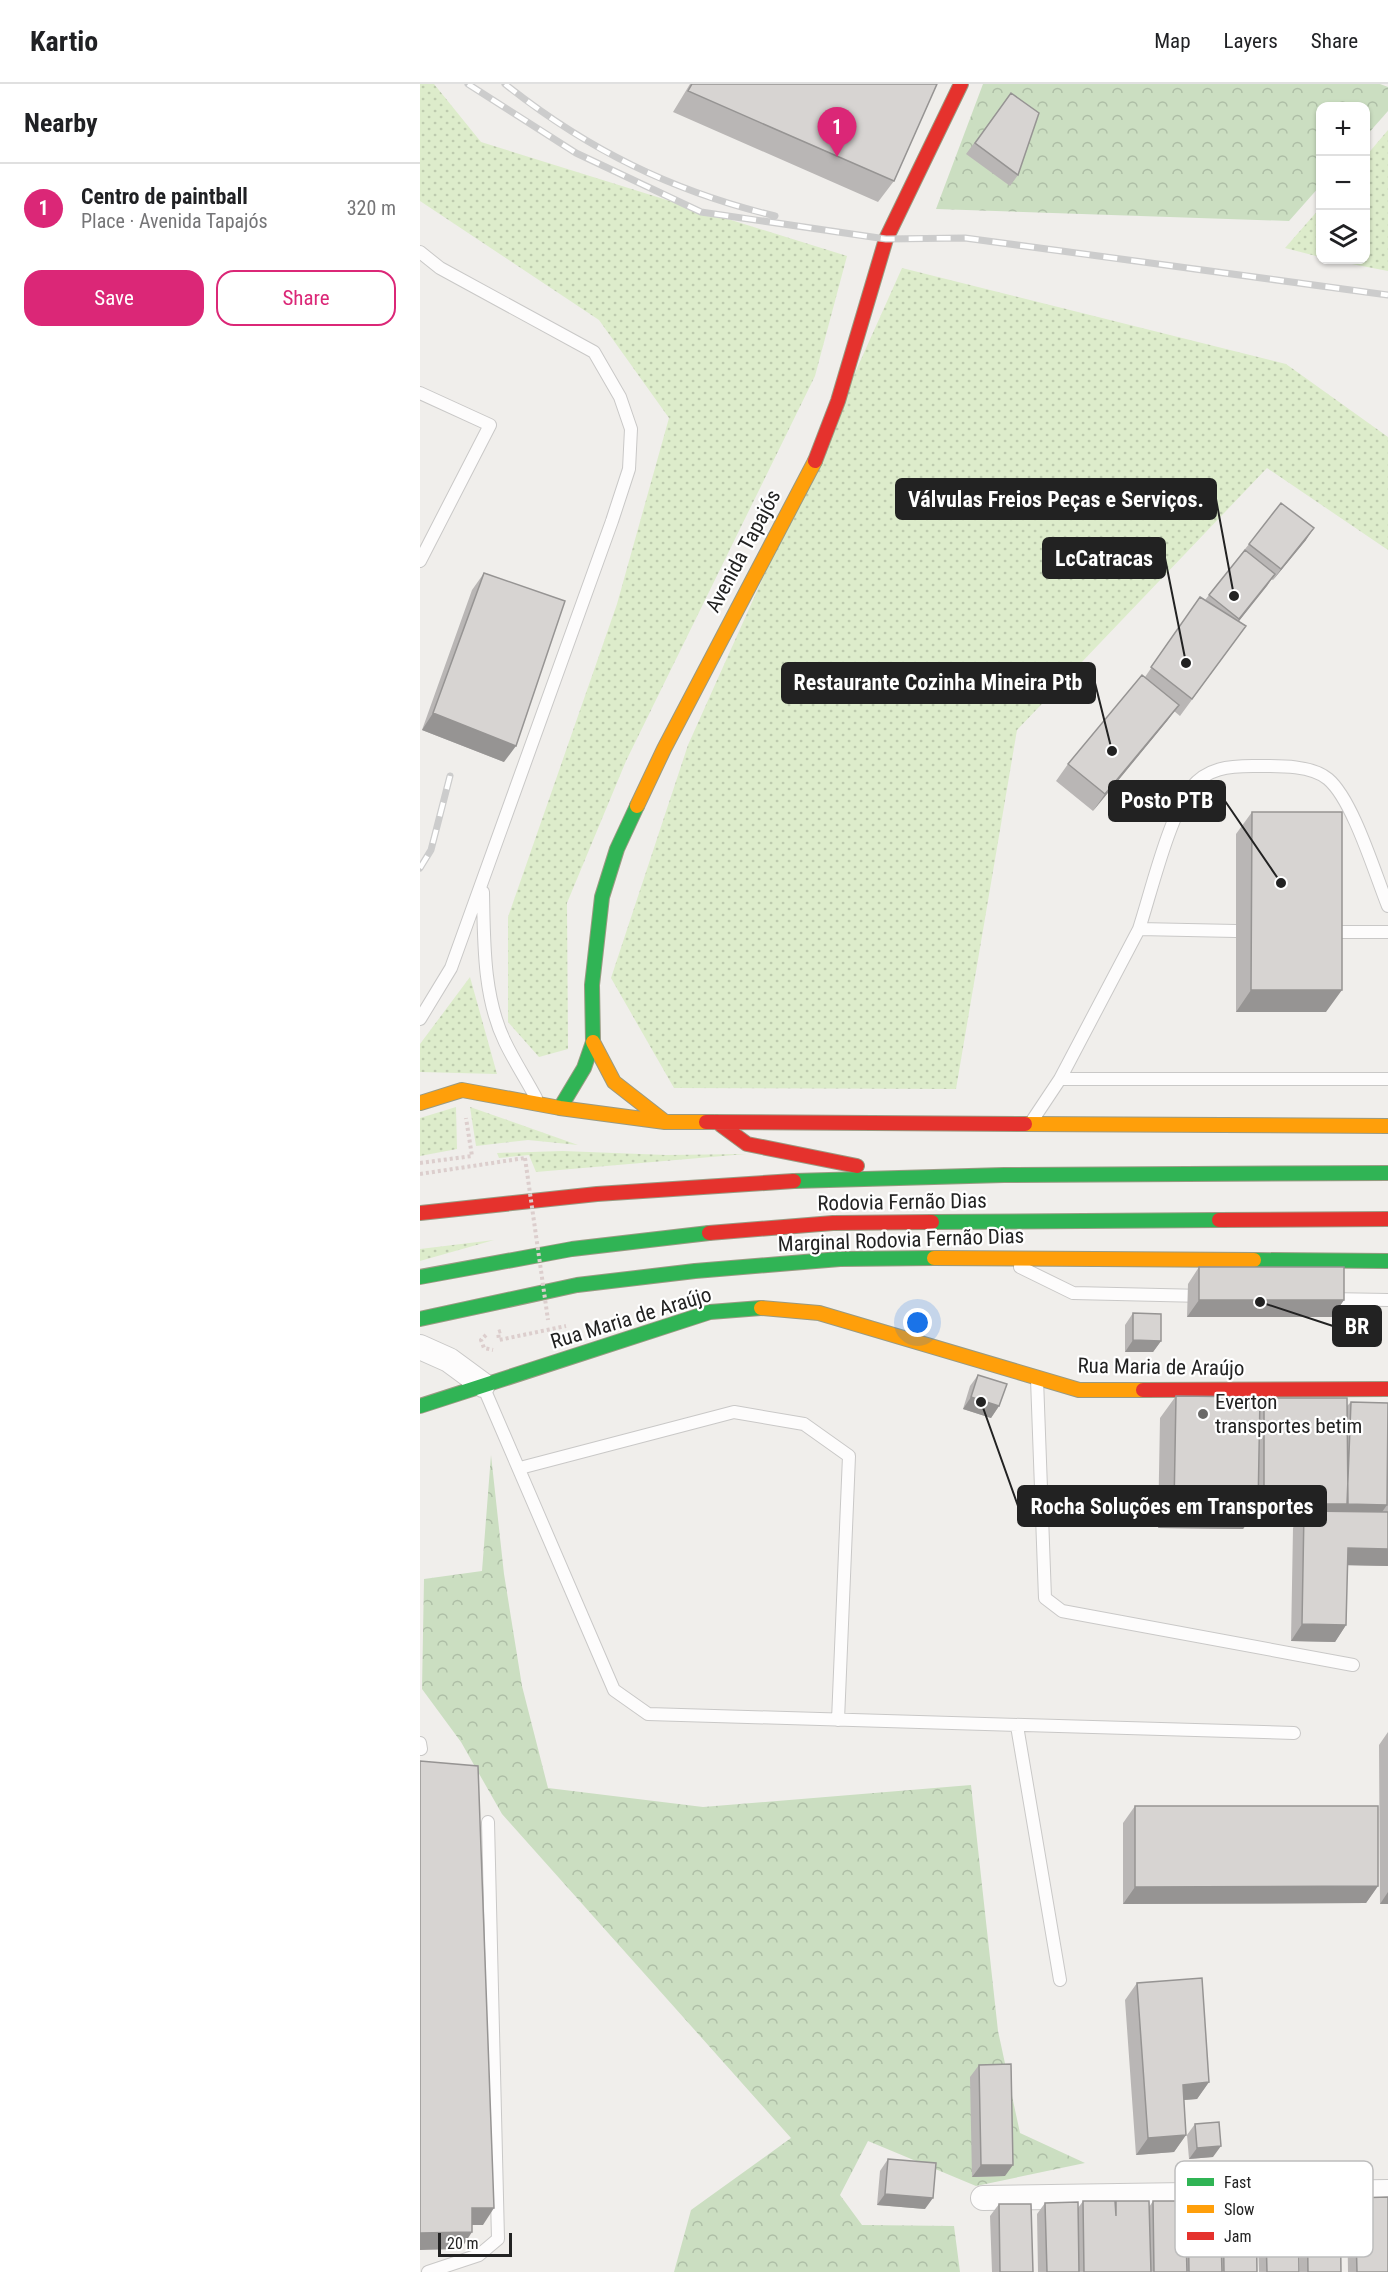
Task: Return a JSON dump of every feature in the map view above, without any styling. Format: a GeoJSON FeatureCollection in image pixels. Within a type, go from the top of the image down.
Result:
{"type":"FeatureCollection","features":[{"type":"Feature","properties":{"kind":"main road","name":"Avenida Tapajós"},"geometry":{"type":"LineString","coordinates":[[560,1108],[584,1068],[593,1042],[592,985],[597,931],[602,897],[617,849],[664,749],[820,451],[838,401],[886,240],[961,84]]}},
{"type":"Feature","properties":{"kind":"main road","name":"Avenida Tapajós"},"geometry":{"type":"LineString","coordinates":[[593,1042],[614,1082],[665,1122]]}},
{"type":"Feature","properties":{"kind":"main road"},"geometry":{"type":"LineString","coordinates":[[420,1103],[462,1090],[538,1102],[560,1108],[665,1122],[1388,1126]]}},
{"type":"Feature","properties":{"kind":"main road"},"geometry":{"type":"LineString","coordinates":[[717,1122],[747,1144],[918,1178]]}},
{"type":"Feature","properties":{"kind":"main road","name":"Rodovia Fernão Dias"},"geometry":{"type":"LineString","coordinates":[[420,1212],[577,1195],[775,1182],[918,1178],[1388,1173]]}},
{"type":"Feature","properties":{"kind":"main road","name":"Rodovia Fernão Dias"},"geometry":{"type":"LineString","coordinates":[[420,1277],[572,1249],[690,1234],[833,1223],[1388,1219]]}},
{"type":"Feature","properties":{"kind":"main road","name":"Marginal Rodovia Fernão Dias"},"geometry":{"type":"LineString","coordinates":[[420,1319],[578,1285],[695,1271],[840,1258],[1000,1257],[1388,1261]]}},
{"type":"Feature","properties":{"kind":"main road","name":"Rua Maria de Araújo"},"geometry":{"type":"LineString","coordinates":[[420,1406],[710,1312],[762,1308],[819,1313],[1079,1390],[1388,1389]]}},
{"type":"Feature","properties":{"kind":"street"},"geometry":{"type":"LineString","coordinates":[[420,1347],[448,1360],[483,1385]]}},
{"type":"Feature","properties":{"kind":"street"},"geometry":{"type":"LineString","coordinates":[[1373,2192],[1388,2192]]}},
{"type":"Feature","properties":{"kind":"street"},"geometry":{"type":"LineString","coordinates":[[983,2198],[1175,2195]]}},
{"type":"Feature","properties":{"kind":"lane"},"geometry":{"type":"LineString","coordinates":[[420,252],[440,268],[594,352],[620,397],[631,429],[628,469],[612,521],[483,885],[451,968],[420,1019]]}},
{"type":"Feature","properties":{"kind":"lane"},"geometry":{"type":"LineString","coordinates":[[420,393],[490,425],[420,561]]}},
{"type":"Feature","properties":{"kind":"lane"},"geometry":{"type":"LineString","coordinates":[[1030,1125],[1060,1079],[1139,929],[1179,808],[1192,787],[1209,772],[1231,766],[1293,766],[1327,778],[1344,799],[1388,906]]}},
{"type":"Feature","properties":{"kind":"lane"},"geometry":{"type":"LineString","coordinates":[[483,885],[484,948],[495,1015],[504,1041],[538,1102]]}},
{"type":"Feature","properties":{"kind":"lane"},"geometry":{"type":"LineString","coordinates":[[1139,929],[1236,931]]}},
{"type":"Feature","properties":{"kind":"lane"},"geometry":{"type":"LineString","coordinates":[[1326,932],[1388,932]]}},
{"type":"Feature","properties":{"kind":"lane"},"geometry":{"type":"LineString","coordinates":[[1060,1079],[1388,1079]]}},
{"type":"Feature","properties":{"kind":"lane"},"geometry":{"type":"LineString","coordinates":[[1000,1257],[1073,1293],[1212,1296]]}},
{"type":"Feature","properties":{"kind":"lane"},"geometry":{"type":"LineString","coordinates":[[1318,1299],[1388,1300]]}},
{"type":"Feature","properties":{"kind":"lane"},"geometry":{"type":"LineString","coordinates":[[1036,1378],[1045,1598],[1062,1611],[1353,1665]]}},
{"type":"Feature","properties":{"kind":"lane"},"geometry":{"type":"LineString","coordinates":[[483,1385],[614,1690],[648,1714],[1294,1733]]}},
{"type":"Feature","properties":{"kind":"lane"},"geometry":{"type":"LineString","coordinates":[[520,1468],[734,1412],[804,1424],[849,1456],[838,1720]]}},
{"type":"Feature","properties":{"kind":"lane"},"geometry":{"type":"LineString","coordinates":[[1017,1726],[1060,1980]]}},
{"type":"Feature","properties":{"kind":"lane"},"geometry":{"type":"LineString","coordinates":[[428,2272],[479,2255],[498,2239],[488,1822]]}},
{"type":"Feature","properties":{"kind":"path"},"geometry":{"type":"LineString","coordinates":[[420,1163],[472,1156],[462,1090]]}},
{"type":"Feature","properties":{"kind":"path"},"geometry":{"type":"LineString","coordinates":[[420,1173],[525,1158],[548,1320]]}},
{"type":"Feature","properties":{"kind":"green space"},"geometry":{"type":"Polygon","coordinates":[[[420,84],[434,84],[481,142],[847,256],[815,376],[626,761],[567,903],[568,1049],[539,1057],[508,1022],[508,917],[617,604],[669,418],[599,320],[420,201],[420,84]]]}},
{"type":"Feature","properties":{"kind":"green space"},"geometry":{"type":"Polygon","coordinates":[[[983,84],[1380,84],[1388,87],[1388,111],[1370,131],[1370,102],[1316,102],[1316,191],[1289,221],[936,209],[983,84]]]}},
{"type":"Feature","properties":{"kind":"green space"},"geometry":{"type":"Polygon","coordinates":[[[1388,130],[1388,271],[1352,264],[1370,264],[1370,151],[1388,130]]]}},
{"type":"Feature","properties":{"kind":"green space"},"geometry":{"type":"Polygon","coordinates":[[[1316,213],[1316,256],[1285,248],[1316,213]]]}},
{"type":"Feature","properties":{"kind":"green space"},"geometry":{"type":"Polygon","coordinates":[[[902,268],[1286,364],[1388,437],[1388,550],[1267,468],[1017,730],[956,1089],[674,1088],[611,978],[688,745],[902,268]]]}},
{"type":"Feature","properties":{"kind":"green space"},"geometry":{"type":"Polygon","coordinates":[[[470,977],[497,1074],[420,1072],[420,1044],[470,977]]]}},
{"type":"Feature","properties":{"kind":"green space"},"geometry":{"type":"Polygon","coordinates":[[[456,1107],[457,1149],[420,1156],[420,1118],[456,1107]]]}},
{"type":"Feature","properties":{"kind":"green space"},"geometry":{"type":"Polygon","coordinates":[[[470,1107],[578,1145],[528,1140],[476,1146],[470,1107]]]}},
{"type":"Feature","properties":{"kind":"green space"},"geometry":{"type":"Polygon","coordinates":[[[563,1151],[666,1155],[746,1154],[536,1172],[529,1155],[499,1158],[497,1153],[563,1151]]]}},
{"type":"Feature","properties":{"kind":"green space"},"geometry":{"type":"Polygon","coordinates":[[[494,1240],[420,1261],[420,1249],[494,1240]]]}},
{"type":"Feature","properties":{"kind":"green space"},"geometry":{"type":"Polygon","coordinates":[[[491,1455],[504,1574],[522,1686],[548,1788],[703,1807],[971,1785],[998,2031],[1020,2133],[1085,2163],[976,2186],[868,2141],[840,2195],[862,2225],[954,2226],[960,2272],[674,2272],[691,2210],[791,2138],[502,1814],[461,1742],[422,1689],[424,1579],[482,1571],[491,1455]]]}},
{"type":"Feature","properties":{"kind":"building"},"geometry":{"type":"Polygon","coordinates":[[[692,84],[937,84],[894,181],[688,91],[692,84]]]}},
{"type":"Feature","properties":{"kind":"building"},"geometry":{"type":"Polygon","coordinates":[[[1011,93],[1039,113],[1018,175],[975,143],[1011,93]]]}},
{"type":"Feature","properties":{"kind":"building"},"geometry":{"type":"Polygon","coordinates":[[[1281,503],[1314,528],[1281,569],[1249,544],[1281,503]]]}},
{"type":"Feature","properties":{"kind":"building"},"geometry":{"type":"Polygon","coordinates":[[[1245,550],[1275,574],[1239,619],[1209,595],[1245,550]]]}},
{"type":"Feature","properties":{"kind":"building"},"geometry":{"type":"Polygon","coordinates":[[[484,573],[565,601],[516,746],[433,713],[484,573]]]}},
{"type":"Feature","properties":{"kind":"building"},"geometry":{"type":"Polygon","coordinates":[[[1200,597],[1246,626],[1192,699],[1151,667],[1200,597]]]}},
{"type":"Feature","properties":{"kind":"building"},"geometry":{"type":"Polygon","coordinates":[[[1142,675],[1179,705],[1105,794],[1068,764],[1142,675]]]}},
{"type":"Feature","properties":{"kind":"building"},"geometry":{"type":"Polygon","coordinates":[[[1252,812],[1342,812],[1342,990],[1251,990],[1252,812]]]}},
{"type":"Feature","properties":{"kind":"building"},"geometry":{"type":"Polygon","coordinates":[[[1199,1267],[1344,1267],[1344,1300],[1199,1300],[1199,1267]]]}},
{"type":"Feature","properties":{"kind":"building"},"geometry":{"type":"Polygon","coordinates":[[[1133,1313],[1161,1314],[1161,1341],[1133,1340],[1133,1313]]]}},
{"type":"Feature","properties":{"kind":"building"},"geometry":{"type":"Polygon","coordinates":[[[978,1375],[1007,1384],[999,1406],[971,1397],[978,1375]]]}},
{"type":"Feature","properties":{"kind":"building"},"geometry":{"type":"Polygon","coordinates":[[[1176,1396],[1260,1397],[1258,1508],[1174,1507],[1176,1396]]]}},
{"type":"Feature","properties":{"kind":"building"},"geometry":{"type":"Polygon","coordinates":[[[1264,1398],[1347,1398],[1348,1504],[1264,1504],[1264,1398]]]}},
{"type":"Feature","properties":{"kind":"building"},"geometry":{"type":"Polygon","coordinates":[[[1351,1402],[1388,1403],[1387,1505],[1347,1504],[1351,1402]]]}},
{"type":"Feature","properties":{"kind":"building"},"geometry":{"type":"Polygon","coordinates":[[[1304,1511],[1388,1512],[1388,1549],[1348,1548],[1346,1625],[1302,1624],[1304,1511]]]}},
{"type":"Feature","properties":{"kind":"building"},"geometry":{"type":"Polygon","coordinates":[[[420,1761],[478,1766],[494,2208],[472,2208],[472,2232],[420,2233],[420,1761]]]}},
{"type":"Feature","properties":{"kind":"building"},"geometry":{"type":"Polygon","coordinates":[[[1135,1806],[1378,1806],[1378,1886],[1135,1887],[1135,1806]]]}},
{"type":"Feature","properties":{"kind":"building"},"geometry":{"type":"Polygon","coordinates":[[[1202,1978],[1209,2082],[1183,2085],[1186,2135],[1148,2138],[1137,1983],[1202,1978]]]}},
{"type":"Feature","properties":{"kind":"building"},"geometry":{"type":"Polygon","coordinates":[[[1011,2064],[1013,2165],[981,2165],[979,2065],[1011,2064]]]}},
{"type":"Feature","properties":{"kind":"building"},"geometry":{"type":"Polygon","coordinates":[[[1219,2122],[1221,2146],[1197,2148],[1195,2124],[1219,2122]]]}},
{"type":"Feature","properties":{"kind":"building"},"geometry":{"type":"Polygon","coordinates":[[[888,2159],[936,2163],[933,2198],[885,2194],[888,2159]]]}},
{"type":"Feature","properties":{"kind":"building"},"geometry":{"type":"Polygon","coordinates":[[[1373,2197],[1388,2197],[1388,2272],[1357,2272],[1357,2257],[1373,2257],[1373,2197]]]}},
{"type":"Feature","properties":{"kind":"building"},"geometry":{"type":"Polygon","coordinates":[[[1083,2201],[1115,2201],[1116,2216],[1116,2201],[1149,2201],[1151,2272],[1084,2272],[1083,2201]]]}},
{"type":"Feature","properties":{"kind":"building"},"geometry":{"type":"Polygon","coordinates":[[[1153,2201],[1175,2201],[1175,2257],[1187,2257],[1187,2272],[1154,2272],[1153,2201]]]}},
{"type":"Feature","properties":{"kind":"building"},"geometry":{"type":"Polygon","coordinates":[[[1078,2202],[1079,2272],[1047,2272],[1045,2203],[1078,2202]]]}},
{"type":"Feature","properties":{"kind":"building"},"geometry":{"type":"Polygon","coordinates":[[[999,2204],[1031,2204],[1033,2272],[1000,2272],[999,2204]]]}},
{"type":"Feature","properties":{"kind":"building"},"geometry":{"type":"Polygon","coordinates":[[[1189,2257],[1222,2257],[1222,2272],[1189,2272],[1189,2257]]]}},
{"type":"Feature","properties":{"kind":"building"},"geometry":{"type":"Polygon","coordinates":[[[1224,2257],[1257,2257],[1257,2272],[1224,2272],[1224,2257]]]}},
{"type":"Feature","properties":{"kind":"building"},"geometry":{"type":"Polygon","coordinates":[[[1267,2257],[1299,2257],[1299,2272],[1267,2272],[1267,2257]]]}},
{"type":"Feature","properties":{"kind":"building"},"geometry":{"type":"Polygon","coordinates":[[[1308,2257],[1341,2257],[1341,2272],[1308,2272],[1308,2257]]]}},
{"type":"Feature","properties":{"kind":"railway"},"geometry":{"type":"LineString","coordinates":[[468,84],[576,153],[701,212],[886,239],[965,238],[1388,295]]}},
{"type":"Feature","properties":{"kind":"railway"},"geometry":{"type":"LineString","coordinates":[[505,84],[568,129],[633,165],[701,194],[775,216]]}},
{"type":"Feature","properties":{"kind":"railway"},"geometry":{"type":"LineString","coordinates":[[420,868],[431,850],[450,776]]}},
{"type":"Feature","properties":{"kind":"traffic: fast"},"geometry":{"type":"LineString","coordinates":[[560,1108],[584,1068],[593,1042],[592,985],[602,897],[617,849],[637,806]]}},
{"type":"Feature","properties":{"kind":"traffic: fast"},"geometry":{"type":"LineString","coordinates":[[794,1181],[1004,1175],[1388,1173]]}},
{"type":"Feature","properties":{"kind":"traffic: fast"},"geometry":{"type":"LineString","coordinates":[[932,1222],[1219,1220]]}},
{"type":"Feature","properties":{"kind":"traffic: fast"},"geometry":{"type":"LineString","coordinates":[[420,1277],[572,1249],[709,1233]]}},
{"type":"Feature","properties":{"kind":"traffic: fast"},"geometry":{"type":"LineString","coordinates":[[420,1319],[577,1285],[695,1271],[840,1259],[934,1258]]}},
{"type":"Feature","properties":{"kind":"traffic: fast"},"geometry":{"type":"LineString","coordinates":[[1254,1260],[1388,1261]]}},
{"type":"Feature","properties":{"kind":"traffic: fast"},"geometry":{"type":"LineString","coordinates":[[420,1406],[710,1312],[761,1308]]}},
{"type":"Feature","properties":{"kind":"traffic: slow"},"geometry":{"type":"LineString","coordinates":[[637,806],[664,749],[815,461]]}},
{"type":"Feature","properties":{"kind":"traffic: slow"},"geometry":{"type":"LineString","coordinates":[[593,1042],[614,1082],[664,1121]]}},
{"type":"Feature","properties":{"kind":"traffic: slow"},"geometry":{"type":"LineString","coordinates":[[420,1103],[462,1090],[560,1108],[665,1122],[706,1122]]}},
{"type":"Feature","properties":{"kind":"traffic: slow"},"geometry":{"type":"LineString","coordinates":[[1025,1124],[1388,1126]]}},
{"type":"Feature","properties":{"kind":"traffic: slow"},"geometry":{"type":"LineString","coordinates":[[934,1258],[1254,1260]]}},
{"type":"Feature","properties":{"kind":"traffic: slow"},"geometry":{"type":"LineString","coordinates":[[761,1308],[819,1313],[1079,1390],[1143,1390]]}},
{"type":"Feature","properties":{"kind":"traffic: jam"},"geometry":{"type":"LineString","coordinates":[[815,461],[838,401],[886,239],[961,84]]}},
{"type":"Feature","properties":{"kind":"traffic: jam"},"geometry":{"type":"LineString","coordinates":[[706,1122],[1025,1124]]}},
{"type":"Feature","properties":{"kind":"traffic: jam"},"geometry":{"type":"LineString","coordinates":[[717,1122],[747,1144],[857,1166]]}},
{"type":"Feature","properties":{"kind":"traffic: jam"},"geometry":{"type":"LineString","coordinates":[[420,1213],[597,1194],[794,1181]]}},
{"type":"Feature","properties":{"kind":"traffic: jam"},"geometry":{"type":"LineString","coordinates":[[1219,1220],[1388,1219]]}},
{"type":"Feature","properties":{"kind":"traffic: jam"},"geometry":{"type":"LineString","coordinates":[[709,1233],[833,1223],[932,1222]]}},
{"type":"Feature","properties":{"kind":"traffic: jam"},"geometry":{"type":"LineString","coordinates":[[1143,1390],[1388,1389]]}},
{"type":"Feature","properties":{"kind":"place","name":"Centro de paintball"},"geometry":{"type":"Point","coordinates":[837,157]}},
{"type":"Feature","properties":{"kind":"place","name":"Válvulas Freios Peças e Serviços."},"geometry":{"type":"Point","coordinates":[1234,596]}},
{"type":"Feature","properties":{"kind":"place","name":"LcCatracas"},"geometry":{"type":"Point","coordinates":[1186,663]}},
{"type":"Feature","properties":{"kind":"place","name":"Restaurante Cozinha Mineira Ptb"},"geometry":{"type":"Point","coordinates":[1112,751]}},
{"type":"Feature","properties":{"kind":"place","name":"Posto PTB"},"geometry":{"type":"Point","coordinates":[1281,883]}},
{"type":"Feature","properties":{"kind":"place","name":"BR"},"geometry":{"type":"Point","coordinates":[1260,1302]}},
{"type":"Feature","properties":{"kind":"place","name":"Rocha Soluções em Transportes"},"geometry":{"type":"Point","coordinates":[981,1402]}},
{"type":"Feature","properties":{"kind":"place","name":"Everton transportes betim"},"geometry":{"type":"Point","coordinates":[1203,1414]}}]}
